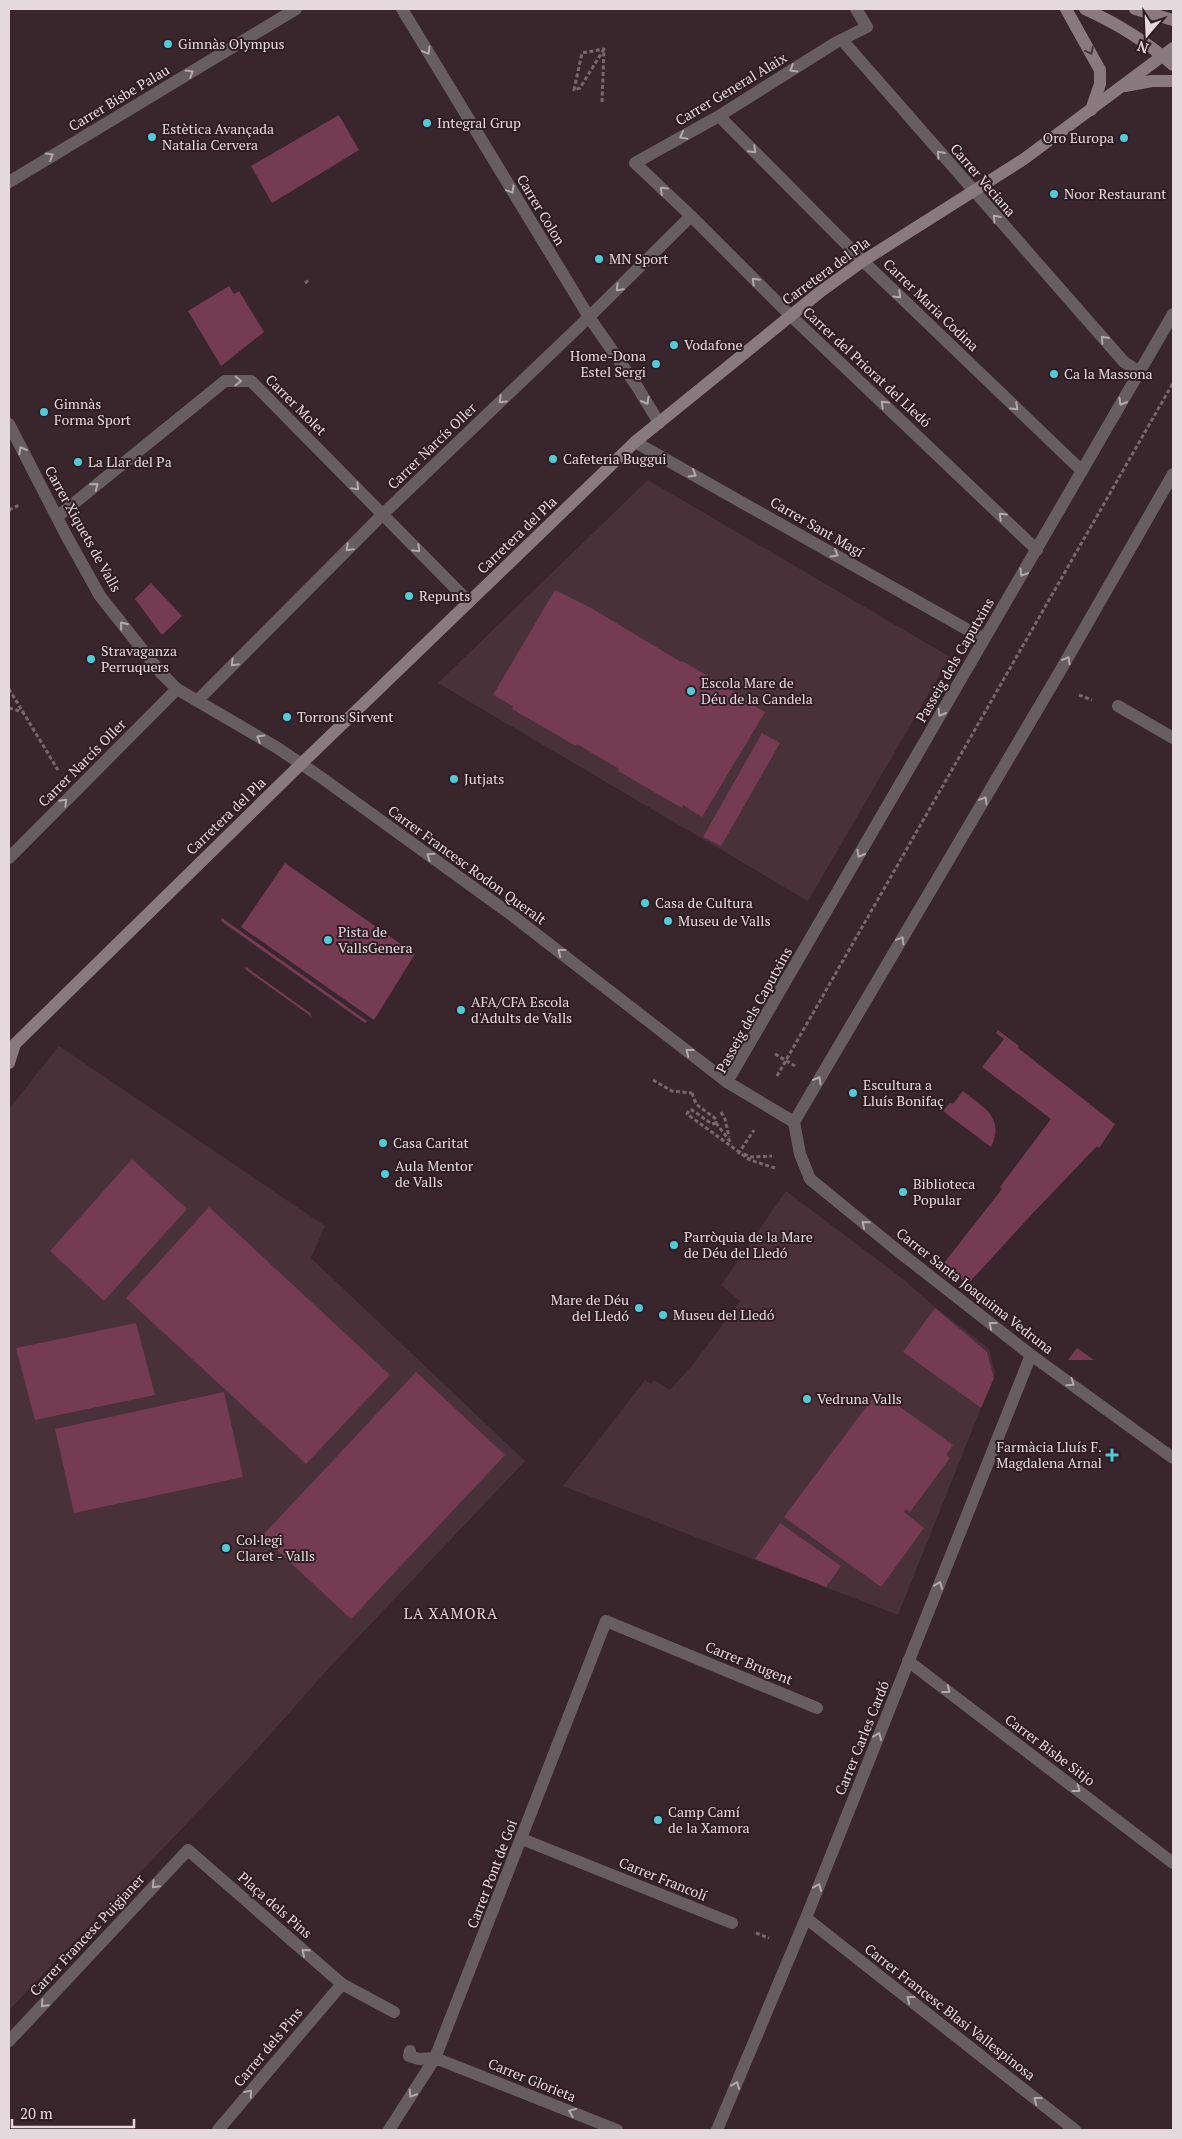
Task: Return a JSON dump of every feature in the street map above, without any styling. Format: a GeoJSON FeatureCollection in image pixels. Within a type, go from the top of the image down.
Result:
{"type":"FeatureCollection","features":[{"type":"Feature","properties":{"kind":"main road"},"geometry":{"type":"LineString","coordinates":[[1066,9],[1100,70],[1100,84],[1092,110]]}},
{"type":"Feature","properties":{"kind":"main road"},"geometry":{"type":"LineString","coordinates":[[1085,9],[1100,16],[1162,55],[1173,65]]}},
{"type":"Feature","properties":{"kind":"main road"},"geometry":{"type":"LineString","coordinates":[[1135,9],[1173,20]]}},
{"type":"Feature","properties":{"kind":"main road","name":"Carretera del Pla"},"geometry":{"type":"LineString","coordinates":[[12,1045],[635,442],[790,315],[863,261],[1024,159],[1173,48]]}},
{"type":"Feature","properties":{"kind":"main road"},"geometry":{"type":"LineString","coordinates":[[1123,87],[1152,81],[1173,82]]}},
{"type":"Feature","properties":{"kind":"main road"},"geometry":{"type":"LineString","coordinates":[[9,1062],[12,1045]]}},
{"type":"Feature","properties":{"kind":"street","name":"Carrer Bisbe Palau"},"geometry":{"type":"LineString","coordinates":[[9,182],[296,9]]}},
{"type":"Feature","properties":{"kind":"street","name":"Carrer Colon"},"geometry":{"type":"LineString","coordinates":[[402,9],[589,317],[638,388],[659,423]]}},
{"type":"Feature","properties":{"kind":"street"},"geometry":{"type":"LineString","coordinates":[[842,40],[867,27],[856,9]]}},
{"type":"Feature","properties":{"kind":"street","name":"Carrer General Alaix"},"geometry":{"type":"LineString","coordinates":[[634,163],[719,116],[842,40]]}},
{"type":"Feature","properties":{"kind":"street","name":"Carrer Veciana"},"geometry":{"type":"LineString","coordinates":[[842,40],[972,191],[1124,362],[1140,372]]}},
{"type":"Feature","properties":{"kind":"street","name":"Carrer Maria Codina"},"geometry":{"type":"LineString","coordinates":[[719,116],[863,261],[1082,471]]}},
{"type":"Feature","properties":{"kind":"street","name":"Carrer del Priorat del Lledó"},"geometry":{"type":"LineString","coordinates":[[634,163],[691,216],[790,315],[1037,550]]}},
{"type":"Feature","properties":{"kind":"street","name":"Carrer Narcís Oller"},"geometry":{"type":"LineString","coordinates":[[197,700],[383,514],[589,317],[691,216]]}},
{"type":"Feature","properties":{"kind":"street","name":"Passeig dels Caputxins"},"geometry":{"type":"LineString","coordinates":[[794,1122],[727,1082],[1173,314]]}},
{"type":"Feature","properties":{"kind":"street","name":"Carrer Molet"},"geometry":{"type":"LineString","coordinates":[[57,517],[225,381],[251,381],[468,602]]}},
{"type":"Feature","properties":{"kind":"street","name":"Carrer Xiquets de Valls"},"geometry":{"type":"LineString","coordinates":[[9,424],[100,596],[177,690]]}},
{"type":"Feature","properties":{"kind":"street","name":"Carrer Sant Magí"},"geometry":{"type":"LineString","coordinates":[[635,442],[984,639]]}},
{"type":"Feature","properties":{"kind":"street"},"geometry":{"type":"LineString","coordinates":[[794,1122],[1059,673],[1173,474]]}},
{"type":"Feature","properties":{"kind":"street","name":"Carrer Narcís Oller"},"geometry":{"type":"LineString","coordinates":[[9,858],[177,690]]}},
{"type":"Feature","properties":{"kind":"street","name":"Carrer Francesc Rodon Queralt"},"geometry":{"type":"LineString","coordinates":[[177,690],[197,700],[301,764],[514,916],[727,1082]]}},
{"type":"Feature","properties":{"kind":"street"},"geometry":{"type":"LineString","coordinates":[[1118,706],[1173,738]]}},
{"type":"Feature","properties":{"kind":"street","name":"Carrer Santa Joaquima Vedruna"},"geometry":{"type":"LineString","coordinates":[[794,1122],[800,1154],[810,1179],[898,1251],[1031,1355],[1173,1458]]}},
{"type":"Feature","properties":{"kind":"street","name":"Carrer Carles Cardó"},"geometry":{"type":"LineString","coordinates":[[717,2130],[806,1918],[1031,1355]]}},
{"type":"Feature","properties":{"kind":"street","name":"Carrer Brugent"},"geometry":{"type":"LineString","coordinates":[[606,1621],[817,1708]]}},
{"type":"Feature","properties":{"kind":"street","name":"Carrer Pont de Goi"},"geometry":{"type":"LineString","coordinates":[[388,2130],[435,2058],[606,1621]]}},
{"type":"Feature","properties":{"kind":"street","name":"Carrer Bisbe Sitjo"},"geometry":{"type":"LineString","coordinates":[[908,1661],[1173,1863]]}},
{"type":"Feature","properties":{"kind":"street","name":"Carrer Francolí"},"geometry":{"type":"LineString","coordinates":[[522,1839],[732,1923]]}},
{"type":"Feature","properties":{"kind":"street","name":"Plaça dels Pins"},"geometry":{"type":"LineString","coordinates":[[188,1850],[342,1984]]}},
{"type":"Feature","properties":{"kind":"street","name":"Carrer Francesc Puigjaner"},"geometry":{"type":"LineString","coordinates":[[9,2041],[188,1850]]}},
{"type":"Feature","properties":{"kind":"street","name":"Carrer Francesc Blasi Vallespinosa"},"geometry":{"type":"LineString","coordinates":[[806,1918],[1076,2130]]}},
{"type":"Feature","properties":{"kind":"street"},"geometry":{"type":"LineString","coordinates":[[342,1984],[394,2012]]}},
{"type":"Feature","properties":{"kind":"street","name":"Carrer dels Pins"},"geometry":{"type":"LineString","coordinates":[[218,2130],[342,1984]]}},
{"type":"Feature","properties":{"kind":"street","name":"Carrer Glorieta"},"geometry":{"type":"LineString","coordinates":[[410,2051],[409,2056],[419,2059],[435,2058],[617,2130]]}},
{"type":"Feature","properties":{"kind":"path"},"geometry":{"type":"LineString","coordinates":[[604,49],[580,88],[574,90],[582,53],[604,49]]}},
{"type":"Feature","properties":{"kind":"path"},"geometry":{"type":"LineString","coordinates":[[602,102],[604,49]]}},
{"type":"Feature","properties":{"kind":"path"},"geometry":{"type":"LineString","coordinates":[[305,283],[309,280]]}},
{"type":"Feature","properties":{"kind":"path"},"geometry":{"type":"LineString","coordinates":[[777,1076],[1173,383]]}},
{"type":"Feature","properties":{"kind":"path"},"geometry":{"type":"LineString","coordinates":[[9,689],[59,772],[66,765]]}},
{"type":"Feature","properties":{"kind":"path"},"geometry":{"type":"LineString","coordinates":[[1072,691],[1099,704]]}},
{"type":"Feature","properties":{"kind":"path"},"geometry":{"type":"LineString","coordinates":[[9,708],[23,712]]}},
{"type":"Feature","properties":{"kind":"path"},"geometry":{"type":"LineString","coordinates":[[653,1080],[672,1091],[692,1093],[696,1104],[716,1119],[716,1123],[739,1153],[751,1158],[774,1156]]}},
{"type":"Feature","properties":{"kind":"path"},"geometry":{"type":"LineString","coordinates":[[716,1123],[712,1124],[692,1110],[687,1114],[750,1160],[773,1166]]}},
{"type":"Feature","properties":{"kind":"path"},"geometry":{"type":"LineString","coordinates":[[724,1114],[729,1141]]}},
{"type":"Feature","properties":{"kind":"path"},"geometry":{"type":"LineString","coordinates":[[739,1153],[752,1133]]}},
{"type":"Feature","properties":{"kind":"path"},"geometry":{"type":"LineString","coordinates":[[732,1923],[792,1948]]}},
{"type":"Feature","properties":{"kind":"shaded area"},"geometry":{"type":"Polygon","coordinates":[[[339,115],[359,150],[272,203],[251,166],[339,115]]]}},
{"type":"Feature","properties":{"kind":"shaded area"},"geometry":{"type":"Polygon","coordinates":[[[229,286],[234,294],[239,291],[264,332],[221,366],[188,311],[229,286]]]}},
{"type":"Feature","properties":{"kind":"shaded area","name":"Escola Mare de Déu de la Candela"},"geometry":{"type":"Polygon","coordinates":[[[648,480],[950,657],[808,901],[438,683],[648,480]]]}},
{"type":"Feature","properties":{"kind":"shaded area"},"geometry":{"type":"Polygon","coordinates":[[[151,583],[182,616],[163,634],[161,634],[135,599],[151,583]]]}},
{"type":"Feature","properties":{"kind":"shaded area"},"geometry":{"type":"Polygon","coordinates":[[[555,590],[593,609],[681,662],[746,698],[745,700],[765,712],[702,817],[683,805],[682,808],[618,771],[619,769],[512,709],[513,706],[493,695],[555,590]]]}},
{"type":"Feature","properties":{"kind":"shaded area"},"geometry":{"type":"Polygon","coordinates":[[[762,733],[780,743],[721,846],[703,837],[762,733]]]}},
{"type":"Feature","properties":{"kind":"shaded area","name":"Pista de VallsGenera"},"geometry":{"type":"Polygon","coordinates":[[[285,863],[415,954],[374,1020],[241,927],[285,863]]]}},
{"type":"Feature","properties":{"kind":"shaded area"},"geometry":{"type":"Polygon","coordinates":[[[222,918],[367,1021],[365,1023],[221,921],[222,918]]]}},
{"type":"Feature","properties":{"kind":"shaded area"},"geometry":{"type":"Polygon","coordinates":[[[246,967],[310,1013],[312,1017],[245,969],[246,967]]]}},
{"type":"Feature","properties":{"kind":"shaded area"},"geometry":{"type":"Polygon","coordinates":[[[998,1030],[1019,1046],[1018,1048],[1115,1124],[1099,1148],[1097,1146],[968,1284],[947,1268],[948,1266],[944,1263],[1002,1189],[1000,1187],[1051,1119],[982,1067],[1004,1039],[996,1033],[998,1030]]]}},
{"type":"Feature","properties":{"kind":"shaded area","name":"Col·legi Claret - Valls"},"geometry":{"type":"Polygon","coordinates":[[[59,1046],[325,1226],[311,1258],[525,1461],[329,1668],[250,1757],[9,2010],[9,1109],[59,1046]]]}},
{"type":"Feature","properties":{"kind":"shaded area"},"geometry":{"type":"Polygon","coordinates":[[[963,1091],[985,1108],[994,1121],[995,1137],[991,1147],[943,1111],[950,1103],[953,1104],[963,1091]]]}},
{"type":"Feature","properties":{"kind":"shaded area"},"geometry":{"type":"Polygon","coordinates":[[[132,1159],[187,1209],[104,1301],[50,1251],[132,1159]]]}},
{"type":"Feature","properties":{"kind":"shaded area","name":"Vedruna Valls"},"geometry":{"type":"Polygon","coordinates":[[[786,1191],[903,1279],[936,1308],[989,1349],[995,1373],[898,1615],[563,1486],[645,1380],[651,1384],[654,1380],[670,1390],[695,1362],[740,1301],[721,1285],[786,1191]]]}},
{"type":"Feature","properties":{"kind":"shaded area"},"geometry":{"type":"Polygon","coordinates":[[[209,1207],[390,1375],[306,1464],[126,1298],[209,1207]]]}},
{"type":"Feature","properties":{"kind":"shaded area"},"geometry":{"type":"Polygon","coordinates":[[[935,1308],[987,1352],[994,1378],[981,1408],[903,1352],[935,1308]]]}},
{"type":"Feature","properties":{"kind":"shaded area"},"geometry":{"type":"Polygon","coordinates":[[[136,1323],[155,1395],[35,1420],[16,1348],[136,1323]]]}},
{"type":"Feature","properties":{"kind":"shaded area"},"geometry":{"type":"Polygon","coordinates":[[[1077,1348],[1094,1360],[1068,1360],[1077,1348]]]}},
{"type":"Feature","properties":{"kind":"shaded area"},"geometry":{"type":"Polygon","coordinates":[[[416,1372],[505,1455],[351,1619],[262,1536],[416,1372]]]}},
{"type":"Feature","properties":{"kind":"shaded area"},"geometry":{"type":"Polygon","coordinates":[[[878,1391],[953,1445],[946,1455],[950,1458],[910,1512],[906,1509],[904,1512],[924,1528],[881,1587],[784,1517],[878,1391]]]}},
{"type":"Feature","properties":{"kind":"shaded area"},"geometry":{"type":"Polygon","coordinates":[[[224,1392],[243,1477],[74,1513],[55,1429],[224,1392]]]}},
{"type":"Feature","properties":{"kind":"shaded area"},"geometry":{"type":"Polygon","coordinates":[[[780,1523],[841,1566],[826,1587],[755,1559],[780,1523]]]}},
{"type":"Feature","properties":{"kind":"place","name":"Gimnàs Olympus"},"geometry":{"type":"Point","coordinates":[168,44]}},
{"type":"Feature","properties":{"kind":"place","name":"Integral Grup"},"geometry":{"type":"Point","coordinates":[427,123]}},
{"type":"Feature","properties":{"kind":"place","name":"Estètica Avançada Natalia Cervera"},"geometry":{"type":"Point","coordinates":[152,137]}},
{"type":"Feature","properties":{"kind":"place","name":"Oro Europa"},"geometry":{"type":"Point","coordinates":[1124,138]}},
{"type":"Feature","properties":{"kind":"place","name":"Noor Restaurant"},"geometry":{"type":"Point","coordinates":[1054,194]}},
{"type":"Feature","properties":{"kind":"place","name":"MN Sport"},"geometry":{"type":"Point","coordinates":[599,259]}},
{"type":"Feature","properties":{"kind":"place","name":"Vodafone"},"geometry":{"type":"Point","coordinates":[674,345]}},
{"type":"Feature","properties":{"kind":"place","name":"Home-Dona Estel Sergi"},"geometry":{"type":"Point","coordinates":[656,364]}},
{"type":"Feature","properties":{"kind":"place","name":"Ca la Massona"},"geometry":{"type":"Point","coordinates":[1054,374]}},
{"type":"Feature","properties":{"kind":"place","name":"Gimnàs Forma Sport"},"geometry":{"type":"Point","coordinates":[44,412]}},
{"type":"Feature","properties":{"kind":"place","name":"Cafeteria Buggui"},"geometry":{"type":"Point","coordinates":[553,459]}},
{"type":"Feature","properties":{"kind":"place","name":"La Llar del Pa"},"geometry":{"type":"Point","coordinates":[78,462]}},
{"type":"Feature","properties":{"kind":"place","name":"Repunts"},"geometry":{"type":"Point","coordinates":[409,596]}},
{"type":"Feature","properties":{"kind":"place","name":"Stravaganza Perruquers"},"geometry":{"type":"Point","coordinates":[91,659]}},
{"type":"Feature","properties":{"kind":"place","name":"Escola Mare de Déu de la Candela"},"geometry":{"type":"Point","coordinates":[691,691]}},
{"type":"Feature","properties":{"kind":"place","name":"Torrons Sirvent"},"geometry":{"type":"Point","coordinates":[287,717]}},
{"type":"Feature","properties":{"kind":"place","name":"Jutjats"},"geometry":{"type":"Point","coordinates":[454,779]}},
{"type":"Feature","properties":{"kind":"place","name":"Casa de Cultura"},"geometry":{"type":"Point","coordinates":[645,903]}},
{"type":"Feature","properties":{"kind":"place","name":"Museu de Valls"},"geometry":{"type":"Point","coordinates":[668,921]}},
{"type":"Feature","properties":{"kind":"place","name":"Pista de VallsGenera"},"geometry":{"type":"Point","coordinates":[328,940]}},
{"type":"Feature","properties":{"kind":"place","name":"AFA/CFA Escola d'Adults de Valls"},"geometry":{"type":"Point","coordinates":[461,1010]}},
{"type":"Feature","properties":{"kind":"place","name":"Escultura a Lluís Bonifaç"},"geometry":{"type":"Point","coordinates":[853,1093]}},
{"type":"Feature","properties":{"kind":"place","name":"Casa Caritat"},"geometry":{"type":"Point","coordinates":[383,1143]}},
{"type":"Feature","properties":{"kind":"place","name":"Aula Mentor de Valls"},"geometry":{"type":"Point","coordinates":[385,1174]}},
{"type":"Feature","properties":{"kind":"place","name":"Biblioteca Popular"},"geometry":{"type":"Point","coordinates":[903,1192]}},
{"type":"Feature","properties":{"kind":"place","name":"Parròquia de la Mare de Déu del Lledó"},"geometry":{"type":"Point","coordinates":[674,1245]}},
{"type":"Feature","properties":{"kind":"place","name":"Mare de Déu del Lledó"},"geometry":{"type":"Point","coordinates":[639,1308]}},
{"type":"Feature","properties":{"kind":"place","name":"Museu del Lledó"},"geometry":{"type":"Point","coordinates":[663,1315]}},
{"type":"Feature","properties":{"kind":"place","name":"Vedruna Valls"},"geometry":{"type":"Point","coordinates":[807,1399]}},
{"type":"Feature","properties":{"kind":"place","name":"Farmàcia Lluís F. Magdalena Arnal"},"geometry":{"type":"Point","coordinates":[1112,1455]}},
{"type":"Feature","properties":{"kind":"place","name":"Col·legi Claret - Valls"},"geometry":{"type":"Point","coordinates":[226,1548]}},
{"type":"Feature","properties":{"kind":"place","name":"Camp Camí de la Xamora"},"geometry":{"type":"Point","coordinates":[658,1820]}},
{"type":"Feature","properties":{"kind":"district","name":"LA XAMORA"},"geometry":{"type":"Point","coordinates":[451,1614]}}]}
